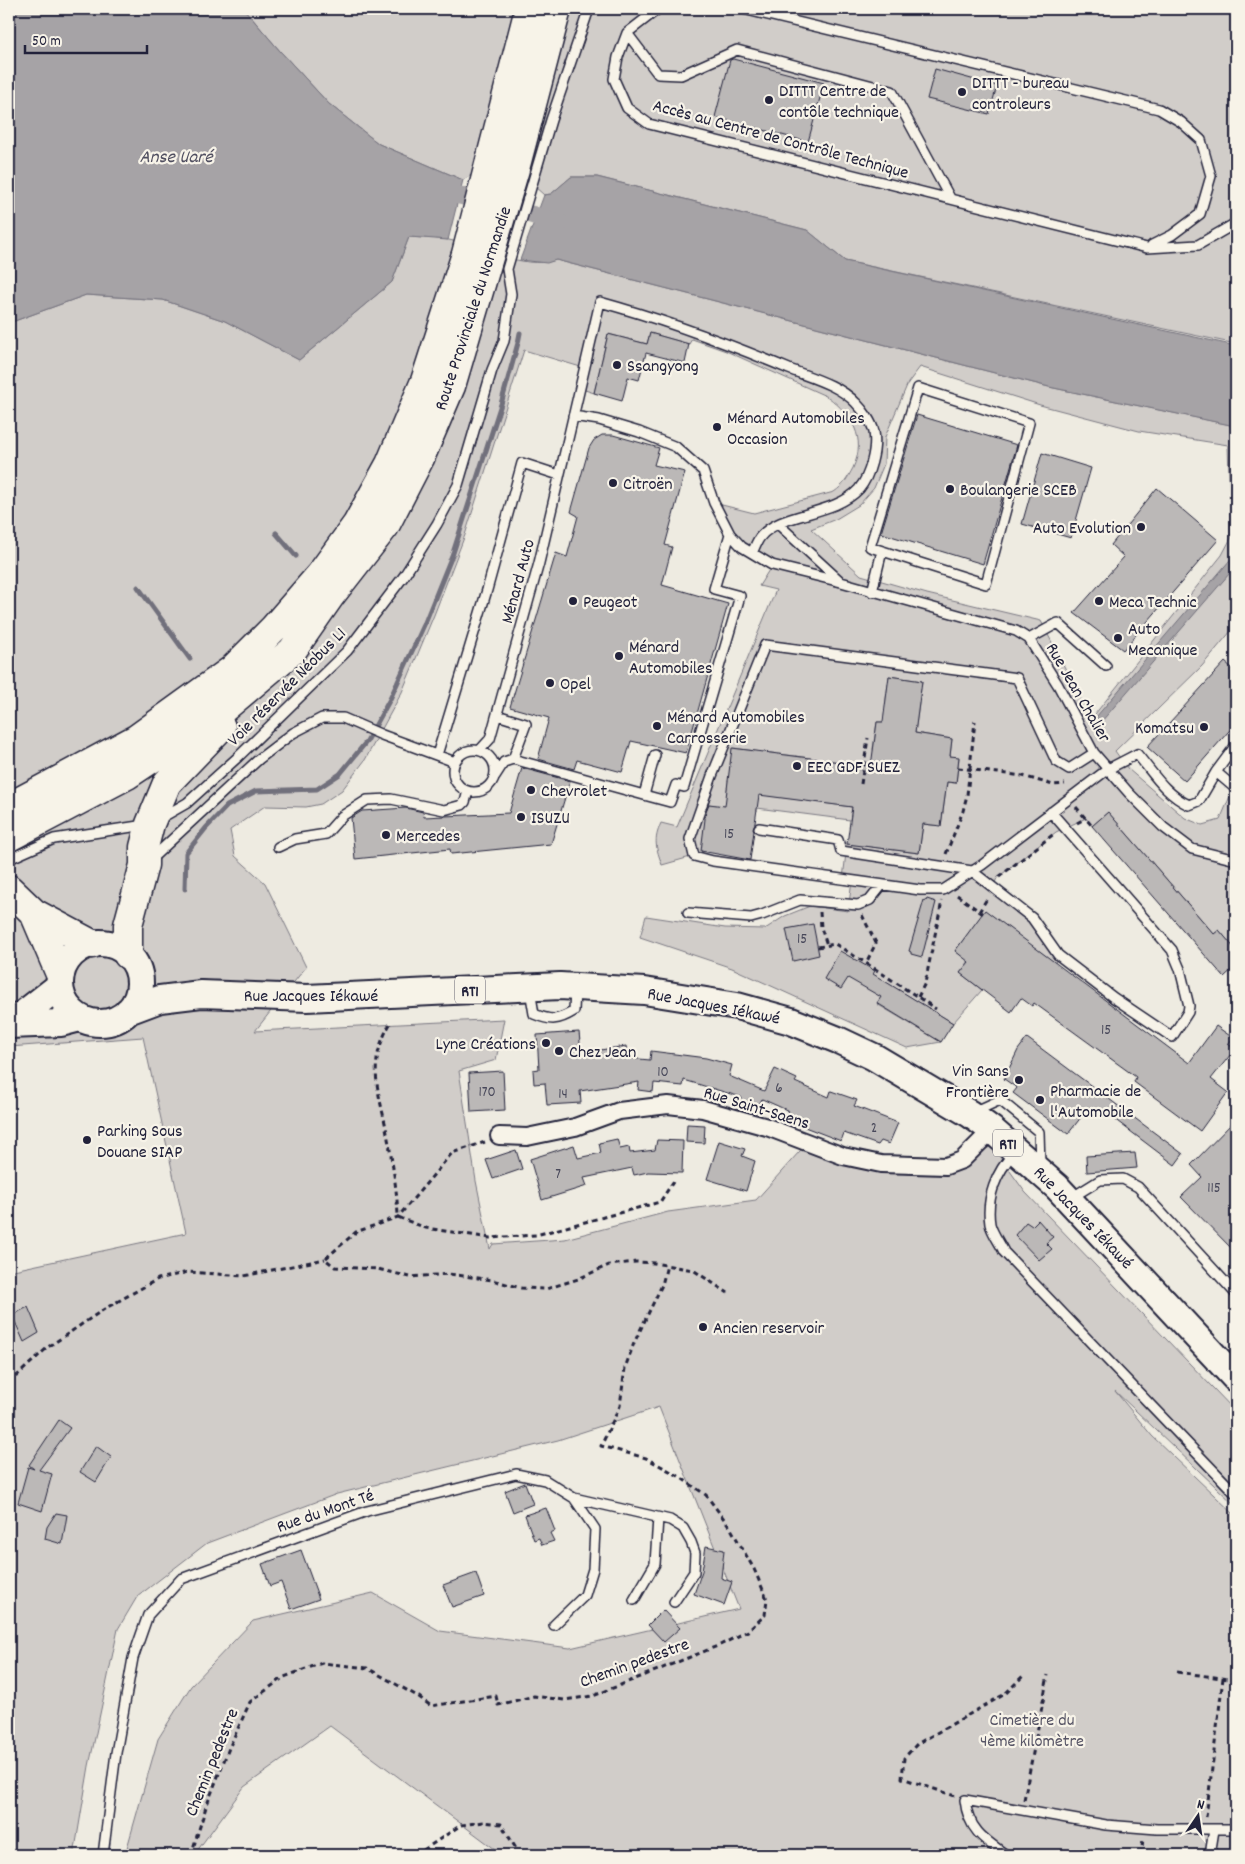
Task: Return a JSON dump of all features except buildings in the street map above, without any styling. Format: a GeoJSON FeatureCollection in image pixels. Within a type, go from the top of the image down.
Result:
{"type":"FeatureCollection","features":[{"type":"Feature","properties":{"kind":"highway","name":"Route Provinciale du Normandie"},"geometry":{"type":"LineString","coordinates":[[514,169],[529,9]]}},
{"type":"Feature","properties":{"kind":"highway","name":"Route Provinciale du Normandie"},"geometry":{"type":"LineString","coordinates":[[9,837],[127,775],[210,720],[292,651],[385,526],[420,458],[451,386],[488,262],[557,9]]}},
{"type":"Feature","properties":{"kind":"highway"},"geometry":{"type":"LineString","coordinates":[[514,169],[575,9]]}},
{"type":"Feature","properties":{"kind":"highway","name":"Route Provinciale du Normandie"},"geometry":{"type":"LineString","coordinates":[[9,807],[136,739],[233,669],[274,628],[320,576],[357,524],[390,464],[425,381],[488,262]]}},
{"type":"Feature","properties":{"kind":"highway"},"geometry":{"type":"LineString","coordinates":[[133,963],[128,925],[144,865],[144,847],[150,824],[167,782],[292,651]]}},
{"type":"Feature","properties":{"kind":"highway"},"geometry":{"type":"LineString","coordinates":[[9,889],[34,914],[92,944]]}},
{"type":"Feature","properties":{"kind":"highway"},"geometry":{"type":"LineString","coordinates":[[34,914],[54,956],[60,980]]}},
{"type":"Feature","properties":{"kind":"main road"},"geometry":{"type":"LineString","coordinates":[[92,944],[111,945],[120,949],[133,963],[140,982],[139,992],[135,1002],[128,1011],[118,1019],[105,1023],[92,1023],[80,1018],[70,1010],[62,999],[60,980],[64,964],[71,955],[81,948],[92,944]]}},
{"type":"Feature","properties":{"kind":"main road","name":"Rue Jacques Iékawé"},"geometry":{"type":"LineString","coordinates":[[133,963],[201,994]]}},
{"type":"Feature","properties":{"kind":"main road"},"geometry":{"type":"LineString","coordinates":[[60,980],[9,1025],[61,1023],[80,1018]]}},
{"type":"Feature","properties":{"kind":"main road","name":"Rue Jacques Iékawé"},"geometry":{"type":"LineString","coordinates":[[128,1011],[160,999],[201,994],[307,998],[575,987],[644,991],[737,1006],[791,1021],[874,1057],[970,1114],[992,1130],[1040,1170],[1231,1373]]}},
{"type":"Feature","properties":{"kind":"street","name":"Rue Saint-Saens"},"geometry":{"type":"LineString","coordinates":[[499,1136],[527,1137],[575,1127],[619,1111],[668,1105],[703,1109],[758,1124],[843,1156],[881,1164],[946,1166],[962,1160],[992,1130]]}},
{"type":"Feature","properties":{"kind":"lane"},"geometry":{"type":"LineString","coordinates":[[488,262],[514,169],[558,97],[589,9]]}},
{"type":"Feature","properties":{"kind":"lane"},"geometry":{"type":"LineString","coordinates":[[627,33],[658,9]]}},
{"type":"Feature","properties":{"kind":"lane"},"geometry":{"type":"LineString","coordinates":[[743,9],[1159,109],[1181,122],[1201,140],[1211,176],[1200,214],[1172,235],[1147,248]]}},
{"type":"Feature","properties":{"kind":"lane","name":"Accès au Centre de Contrôle Technique"},"geometry":{"type":"LineString","coordinates":[[627,33],[658,74],[681,75],[737,50],[892,91],[950,198]]}},
{"type":"Feature","properties":{"kind":"lane","name":"Accès au Centre de Contrôle Technique"},"geometry":{"type":"LineString","coordinates":[[627,33],[618,57],[614,79],[627,108],[648,124],[1147,248],[1198,245],[1236,223]]}},
{"type":"Feature","properties":{"kind":"lane","name":"Voie réservée Néobus L1"},"geometry":{"type":"LineString","coordinates":[[9,859],[54,839],[150,824],[187,803],[238,757],[347,651],[414,561],[438,524],[458,485],[492,370],[504,341],[511,294],[488,262]]}},
{"type":"Feature","properties":{"kind":"lane","name":"Ménard Auto"},"geometry":{"type":"LineString","coordinates":[[480,750],[490,739],[539,564],[600,302],[722,342],[835,388],[856,403],[869,421],[874,432],[873,456],[864,481],[858,489],[839,504],[778,524]]}},
{"type":"Feature","properties":{"kind":"lane"},"geometry":{"type":"LineString","coordinates":[[918,388],[1029,423],[986,584],[882,551],[870,547],[918,388]]}},
{"type":"Feature","properties":{"kind":"lane"},"geometry":{"type":"LineString","coordinates":[[573,416],[599,420],[639,432],[676,447],[703,471],[714,503],[730,534],[742,547],[752,553],[760,536],[778,524],[841,582]]}},
{"type":"Feature","properties":{"kind":"lane"},"geometry":{"type":"LineString","coordinates":[[437,756],[487,590],[522,463],[559,475]]}},
{"type":"Feature","properties":{"kind":"lane"},"geometry":{"type":"LineString","coordinates":[[495,776],[494,763],[490,757],[480,750],[465,752],[455,762],[453,769],[456,783],[468,791],[475,792],[487,787],[495,776],[504,762],[513,759],[670,802],[676,785],[684,787],[740,596],[714,589],[730,534]]}},
{"type":"Feature","properties":{"kind":"lane"},"geometry":{"type":"LineString","coordinates":[[872,592],[882,551]]}},
{"type":"Feature","properties":{"kind":"lane","name":"Rue Jean Chalier"},"geometry":{"type":"LineString","coordinates":[[752,553],[772,565],[841,582],[1016,631],[1029,639],[1058,685],[1094,753],[1163,827],[1192,848],[1236,860]]}},
{"type":"Feature","properties":{"kind":"lane"},"geometry":{"type":"LineString","coordinates":[[1029,639],[1058,623],[1106,666]]}},
{"type":"Feature","properties":{"kind":"lane"},"geometry":{"type":"LineString","coordinates":[[1094,753],[1069,769],[1056,761],[1016,678],[765,645],[712,776],[690,840],[694,856],[713,861],[920,890],[945,889],[982,865],[1108,768],[1137,754],[1177,800],[1189,805],[1199,801],[1216,772],[1236,744]]}},
{"type":"Feature","properties":{"kind":"lane"},"geometry":{"type":"LineString","coordinates":[[497,715],[526,724],[513,759]]}},
{"type":"Feature","properties":{"kind":"lane"},"geometry":{"type":"LineString","coordinates":[[144,865],[259,759],[293,733],[322,718],[342,718],[358,723],[382,735],[455,762]]}},
{"type":"Feature","properties":{"kind":"lane"},"geometry":{"type":"LineString","coordinates":[[644,795],[655,755]]}},
{"type":"Feature","properties":{"kind":"lane"},"geometry":{"type":"LineString","coordinates":[[1216,772],[1236,789]]}},
{"type":"Feature","properties":{"kind":"lane"},"geometry":{"type":"LineString","coordinates":[[278,847],[295,839],[326,834],[342,816],[367,800],[391,799],[444,810],[462,805],[465,802],[468,791]]}},
{"type":"Feature","properties":{"kind":"lane"},"geometry":{"type":"LineString","coordinates":[[759,828],[838,840],[841,851],[972,871],[1032,918],[1058,955],[1114,998],[1172,1037],[1190,1006],[1180,969],[1172,950],[1052,812]]}},
{"type":"Feature","properties":{"kind":"lane"},"geometry":{"type":"LineString","coordinates":[[688,913],[751,918],[800,900],[858,905],[870,900],[882,885]]}},
{"type":"Feature","properties":{"kind":"lane"},"geometry":{"type":"LineString","coordinates":[[970,1114],[1000,1100],[1039,1132],[1040,1170]]}},
{"type":"Feature","properties":{"kind":"lane"},"geometry":{"type":"LineString","coordinates":[[1017,1150],[1002,1167],[990,1197],[990,1225],[1004,1252],[1236,1494]]}},
{"type":"Feature","properties":{"kind":"lane"},"geometry":{"type":"LineString","coordinates":[[1069,1200],[1100,1180],[1123,1179],[1138,1187],[1236,1294]]}},
{"type":"Feature","properties":{"kind":"lane","name":"Rue du Mont Té"},"geometry":{"type":"LineString","coordinates":[[103,1855],[116,1753],[133,1658],[148,1615],[181,1579],[368,1511],[516,1474],[545,1480],[574,1498],[670,1520],[683,1528],[692,1542],[695,1554],[694,1572],[674,1602]]}},
{"type":"Feature","properties":{"kind":"lane"},"geometry":{"type":"LineString","coordinates":[[554,1625],[585,1595],[592,1569],[595,1529],[574,1498]]}},
{"type":"Feature","properties":{"kind":"lane"},"geometry":{"type":"LineString","coordinates":[[634,1600],[655,1564],[658,1518]]}},
{"type":"Feature","properties":{"kind":"lane"},"geometry":{"type":"LineString","coordinates":[[1006,1855],[982,1839],[969,1822],[965,1800],[1106,1825],[1157,1829],[1236,1829]]}},
{"type":"Feature","properties":{"kind":"lane"},"geometry":{"type":"LineString","coordinates":[[1210,1855],[1214,1830]]}},
{"type":"Feature","properties":{"kind":"path"},"geometry":{"type":"LineString","coordinates":[[1229,9],[1236,16]]}},
{"type":"Feature","properties":{"kind":"path"},"geometry":{"type":"LineString","coordinates":[[944,866],[946,854],[963,811],[967,795],[975,721]]}},
{"type":"Feature","properties":{"kind":"path"},"geometry":{"type":"LineString","coordinates":[[861,784],[868,738]]}},
{"type":"Feature","properties":{"kind":"path"},"geometry":{"type":"LineString","coordinates":[[958,768],[1023,776],[1053,784],[1063,785],[1071,781]]}},
{"type":"Feature","properties":{"kind":"path"},"geometry":{"type":"LineString","coordinates":[[918,998],[925,984],[945,889],[981,913],[997,878],[1056,832],[1086,818]]}},
{"type":"Feature","properties":{"kind":"path"},"geometry":{"type":"LineString","coordinates":[[937,853],[946,854]]}},
{"type":"Feature","properties":{"kind":"path"},"geometry":{"type":"LineString","coordinates":[[858,905],[876,943],[866,962]]}},
{"type":"Feature","properties":{"kind":"path"},"geometry":{"type":"LineString","coordinates":[[821,907],[819,917],[820,928],[828,945]]}},
{"type":"Feature","properties":{"kind":"path"},"geometry":{"type":"LineString","coordinates":[[818,948],[835,944],[866,962],[936,1009]]}},
{"type":"Feature","properties":{"kind":"path"},"geometry":{"type":"LineString","coordinates":[[390,1024],[383,1037],[376,1059],[376,1085],[397,1186],[398,1217]]}},
{"type":"Feature","properties":{"kind":"path"},"geometry":{"type":"LineString","coordinates":[[9,1383],[48,1347],[106,1308],[158,1279],[188,1272],[244,1276],[325,1259],[356,1232],[398,1217],[452,1153],[499,1136]]}},
{"type":"Feature","properties":{"kind":"path"},"geometry":{"type":"LineString","coordinates":[[398,1217],[426,1228],[490,1238],[536,1235],[660,1202],[673,1182]]}},
{"type":"Feature","properties":{"kind":"path"},"geometry":{"type":"LineString","coordinates":[[325,1259],[335,1267],[378,1269],[410,1276],[449,1274],[492,1280],[521,1288],[538,1289],[546,1289],[578,1279],[609,1265],[636,1262],[693,1270],[728,1293]]}},
{"type":"Feature","properties":{"kind":"path","name":"Chemin pedestre"},"geometry":{"type":"LineString","coordinates":[[191,1855],[206,1807],[229,1748],[250,1702],[284,1677],[322,1663],[367,1668],[419,1697],[431,1706],[496,1696],[498,1705],[534,1696],[564,1700],[593,1696],[720,1645],[748,1632],[765,1615],[767,1599],[754,1569],[730,1527],[706,1495],[677,1475],[646,1458],[601,1446],[620,1406],[625,1368],[634,1342],[662,1285],[667,1265]]}},
{"type":"Feature","properties":{"kind":"path"},"geometry":{"type":"LineString","coordinates":[[1177,1672],[1236,1680]]}},
{"type":"Feature","properties":{"kind":"path"},"geometry":{"type":"LineString","coordinates":[[965,1800],[902,1778],[904,1758],[917,1744],[1005,1694],[1023,1676]]}},
{"type":"Feature","properties":{"kind":"path"},"geometry":{"type":"LineString","coordinates":[[1022,1810],[1048,1676]]}},
{"type":"Feature","properties":{"kind":"path"},"geometry":{"type":"LineString","coordinates":[[1204,1830],[1223,1678]]}},
{"type":"Feature","properties":{"kind":"path"},"geometry":{"type":"LineString","coordinates":[[416,1855],[461,1825],[484,1822],[501,1824],[520,1855]]}},
{"type":"Feature","properties":{"kind":"green space"},"geometry":{"type":"Polygon","coordinates":[[[244,9],[529,9],[490,164],[463,180],[379,144],[329,104],[244,9]]]}},
{"type":"Feature","properties":{"kind":"green space"},"geometry":{"type":"Polygon","coordinates":[[[557,9],[1236,9],[1236,344],[845,261],[807,230],[597,177],[571,177],[551,194],[544,195],[515,169],[557,9]]]}},
{"type":"Feature","properties":{"kind":"green space","name":"Cimetière du 4ème kilomètre"},"geometry":{"type":"Polygon","coordinates":[[[409,237],[449,240],[516,260],[543,262],[556,260],[1049,387],[1236,426],[1236,625],[1202,666],[1115,751],[1128,769],[1185,818],[1202,825],[1220,820],[1236,782],[1236,950],[1219,930],[1214,934],[1108,812],[1092,826],[1086,818],[1056,832],[997,878],[993,888],[1032,918],[1058,955],[1055,963],[985,911],[955,951],[969,961],[960,973],[982,990],[953,1023],[889,984],[877,1004],[941,1042],[907,1048],[732,968],[640,937],[646,916],[725,928],[765,929],[785,916],[810,906],[848,911],[852,881],[843,879],[847,844],[919,853],[923,824],[941,826],[947,782],[956,783],[959,758],[950,756],[952,739],[915,733],[922,681],[889,676],[883,722],[877,722],[873,749],[883,787],[864,765],[733,748],[727,790],[852,807],[850,820],[757,808],[757,811],[708,804],[701,854],[662,865],[656,844],[661,823],[677,827],[776,590],[759,586],[772,565],[742,547],[714,503],[754,513],[834,492],[845,482],[853,468],[857,457],[858,437],[855,428],[844,411],[828,397],[726,351],[692,339],[689,344],[650,333],[647,344],[608,334],[594,393],[579,388],[584,368],[524,350],[465,535],[434,615],[402,692],[365,760],[342,790],[321,804],[306,807],[265,806],[230,830],[235,856],[265,883],[306,967],[255,1031],[504,1019],[496,1060],[459,1071],[476,1181],[490,1249],[493,1244],[565,1239],[668,1212],[756,1200],[808,1142],[843,1156],[962,1160],[992,1146],[1025,1192],[1236,1412],[1236,1506],[1115,1391],[1152,1436],[1236,1516],[1236,1855],[503,1855],[330,1726],[244,1787],[194,1855],[125,1855],[158,1739],[191,1686],[253,1621],[373,1593],[440,1631],[570,1648],[739,1609],[659,1407],[558,1440],[337,1494],[207,1543],[137,1597],[118,1629],[89,1766],[74,1855],[9,1855],[9,1271],[186,1233],[143,1037],[9,1047],[9,323],[86,295],[163,300],[225,321],[299,360],[392,282],[409,237]],[[920,367],[908,383],[885,437],[884,464],[874,488],[859,505],[836,519],[811,529],[861,575],[927,594],[1041,621],[1091,719],[1222,555],[1231,538],[1228,445],[1139,431],[1040,405],[920,367]]]}},
{"type":"Feature","properties":{"kind":"water","name":"Anse Uaré"},"geometry":{"type":"Polygon","coordinates":[[[9,9],[244,9],[329,104],[379,144],[463,180],[448,240],[409,237],[392,282],[299,360],[225,321],[163,300],[86,295],[9,323],[9,9]]]}},
{"type":"Feature","properties":{"kind":"water"},"geometry":{"type":"Polygon","coordinates":[[[571,177],[597,177],[807,230],[845,261],[1236,346],[1236,448],[1230,425],[1049,387],[556,260],[547,263],[520,260],[544,195],[551,194],[571,177]]]}},
{"type":"Feature","properties":{"kind":"water"},"geometry":{"type":"Polygon","coordinates":[[[1236,553],[1236,566],[1101,722],[1096,717],[1236,553]]]}},
{"type":"Feature","properties":{"kind":"waterway"},"geometry":{"type":"LineString","coordinates":[[437,190],[495,204],[560,223]]}},
{"type":"Feature","properties":{"kind":"waterway"},"geometry":{"type":"LineString","coordinates":[[185,889],[186,853],[227,806],[256,791],[317,789],[340,774],[367,741],[390,699],[424,625],[453,553],[501,404],[520,333]]}},
{"type":"Feature","properties":{"kind":"waterway"},"geometry":{"type":"LineString","coordinates":[[276,533],[296,556]]}},
{"type":"Feature","properties":{"kind":"waterway"},"geometry":{"type":"LineString","coordinates":[[138,587],[190,659]]}},
{"type":"Feature","properties":{"kind":"place","name":"DITTT - bureau controleurs"},"geometry":{"type":"Point","coordinates":[962,92]}},
{"type":"Feature","properties":{"kind":"place","name":"DITTT Centre de contôle technique"},"geometry":{"type":"Point","coordinates":[769,100]}},
{"type":"Feature","properties":{"kind":"place","name":"Ssangyong"},"geometry":{"type":"Point","coordinates":[617,365]}},
{"type":"Feature","properties":{"kind":"place","name":"Ménard Automobiles Occasion"},"geometry":{"type":"Point","coordinates":[717,427]}},
{"type":"Feature","properties":{"kind":"place","name":"Citroën"},"geometry":{"type":"Point","coordinates":[613,483]}},
{"type":"Feature","properties":{"kind":"place","name":"Boulangerie SCEB"},"geometry":{"type":"Point","coordinates":[950,489]}},
{"type":"Feature","properties":{"kind":"place","name":"Auto Evolution"},"geometry":{"type":"Point","coordinates":[1141,527]}},
{"type":"Feature","properties":{"kind":"place","name":"Peugeot"},"geometry":{"type":"Point","coordinates":[573,601]}},
{"type":"Feature","properties":{"kind":"place","name":"Meca Technic"},"geometry":{"type":"Point","coordinates":[1099,601]}},
{"type":"Feature","properties":{"kind":"place","name":"Auto Mecanique"},"geometry":{"type":"Point","coordinates":[1118,638]}},
{"type":"Feature","properties":{"kind":"place","name":"Ménard Automobiles"},"geometry":{"type":"Point","coordinates":[619,656]}},
{"type":"Feature","properties":{"kind":"place","name":"Opel"},"geometry":{"type":"Point","coordinates":[550,683]}},
{"type":"Feature","properties":{"kind":"place","name":"Ménard Automobiles Carrosserie"},"geometry":{"type":"Point","coordinates":[657,726]}},
{"type":"Feature","properties":{"kind":"place","name":"Komatsu"},"geometry":{"type":"Point","coordinates":[1204,727]}},
{"type":"Feature","properties":{"kind":"place","name":"EEC GDF SUEZ"},"geometry":{"type":"Point","coordinates":[797,766]}},
{"type":"Feature","properties":{"kind":"place","name":"Chevrolet"},"geometry":{"type":"Point","coordinates":[531,790]}},
{"type":"Feature","properties":{"kind":"place","name":"ISUZU"},"geometry":{"type":"Point","coordinates":[521,817]}},
{"type":"Feature","properties":{"kind":"place","name":"Mercedes"},"geometry":{"type":"Point","coordinates":[386,835]}},
{"type":"Feature","properties":{"kind":"place","name":"Lyne Créations"},"geometry":{"type":"Point","coordinates":[546,1043]}},
{"type":"Feature","properties":{"kind":"place","name":"Chez Jean"},"geometry":{"type":"Point","coordinates":[559,1051]}},
{"type":"Feature","properties":{"kind":"place","name":"Vin Sans Frontière"},"geometry":{"type":"Point","coordinates":[1019,1080]}},
{"type":"Feature","properties":{"kind":"place","name":"Pharmacie de l'Automobile"},"geometry":{"type":"Point","coordinates":[1040,1100]}},
{"type":"Feature","properties":{"kind":"place","name":"Parking Sous Douane SIAP"},"geometry":{"type":"Point","coordinates":[87,1140]}},
{"type":"Feature","properties":{"kind":"place","name":"Ancien reservoir"},"geometry":{"type":"Point","coordinates":[703,1327]}}]}
